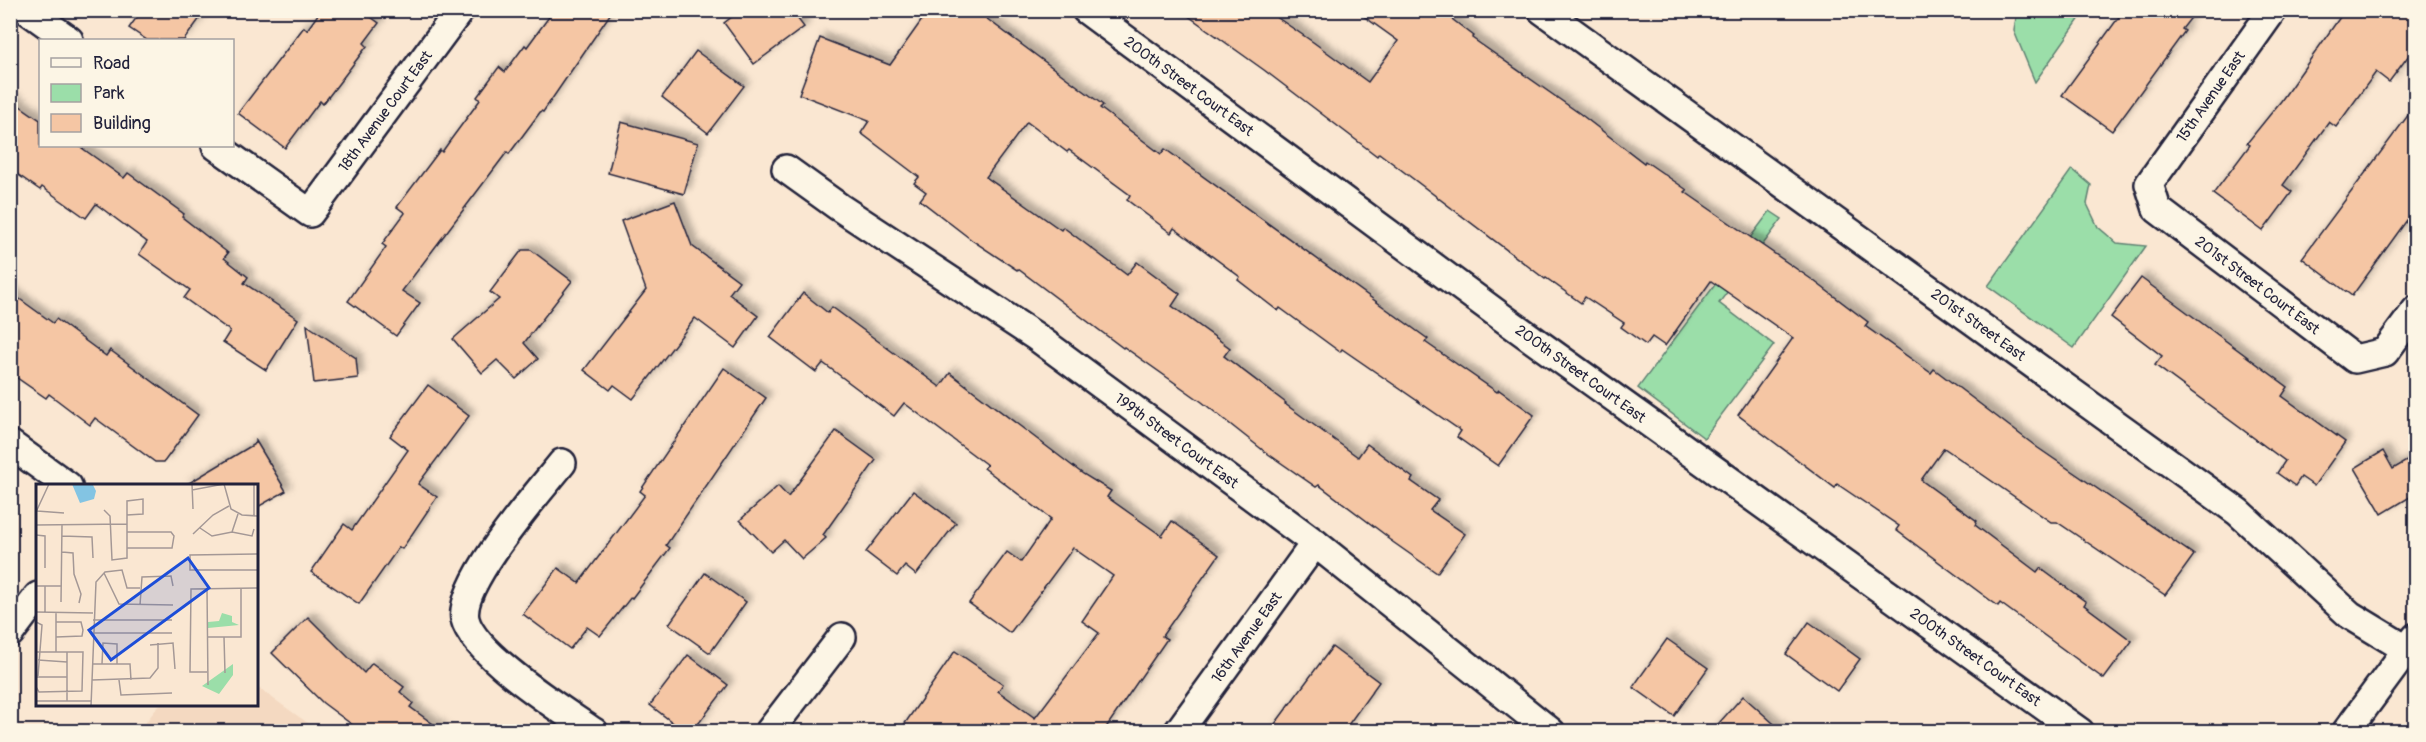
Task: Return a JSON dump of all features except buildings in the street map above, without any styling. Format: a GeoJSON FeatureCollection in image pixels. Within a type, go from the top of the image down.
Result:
{"type":"FeatureCollection","features":[{"type":"Feature","properties":{"kind":"street","name":"18th Avenue Court East"},"geometry":{"type":"LineString","coordinates":[[217,147],[310,213],[460,10]]}},
{"type":"Feature","properties":{"kind":"street","name":"200th Street Court East"},"geometry":{"type":"LineString","coordinates":[[1086,10],[1117,19],[1503,318],[2080,732]]}},
{"type":"Feature","properties":{"kind":"street","name":"201st Street East"},"geometry":{"type":"LineString","coordinates":[[1542,10],[2238,512],[2350,615],[2411,643]]}},
{"type":"Feature","properties":{"kind":"street","name":"15th Avenue East"},"geometry":{"type":"LineString","coordinates":[[2149,184],[2272,10]]}},
{"type":"Feature","properties":{"kind":"street"},"geometry":{"type":"LineString","coordinates":[[41,14],[68,39]]}},
{"type":"Feature","properties":{"kind":"street","name":"199th Street Court East"},"geometry":{"type":"LineString","coordinates":[[786,169],[839,207],[1035,336],[1315,543],[1551,732]]}},
{"type":"Feature","properties":{"kind":"street","name":"201st Street Court East"},"geometry":{"type":"LineString","coordinates":[[2149,184],[2157,209],[2355,359],[2385,352],[2415,310]]}},
{"type":"Feature","properties":{"kind":"street"},"geometry":{"type":"LineString","coordinates":[[10,444],[65,484]]}},
{"type":"Feature","properties":{"kind":"street"},"geometry":{"type":"LineString","coordinates":[[562,463],[480,570],[465,603],[465,620],[477,640],[514,676],[594,732]]}},
{"type":"Feature","properties":{"kind":"street","name":"16th Avenue East"},"geometry":{"type":"LineString","coordinates":[[1178,732],[1315,543]]}},
{"type":"Feature","properties":{"kind":"street"},"geometry":{"type":"LineString","coordinates":[[10,633],[36,599]]}},
{"type":"Feature","properties":{"kind":"street"},"geometry":{"type":"LineString","coordinates":[[769,732],[842,637]]}},
{"type":"Feature","properties":{"kind":"street"},"geometry":{"type":"LineString","coordinates":[[2346,732],[2411,643]]}},
{"type":"Feature","properties":{"kind":"shaded area"},"geometry":{"type":"Polygon","coordinates":[[[258,688],[319,731],[139,731],[158,706],[258,706],[258,688]]]}},
{"type":"Feature","properties":{"kind":"green space"},"geometry":{"type":"Polygon","coordinates":[[[2017,11],[2085,11],[2035,82],[2014,31],[2017,11]]]}},
{"type":"Feature","properties":{"kind":"green space"},"geometry":{"type":"Polygon","coordinates":[[[2072,169],[2091,185],[2087,204],[2098,227],[2117,243],[2146,246],[2074,348],[1988,286],[2072,169]]]}},
{"type":"Feature","properties":{"kind":"green space"},"geometry":{"type":"Polygon","coordinates":[[[1770,211],[1782,219],[1719,303],[1774,345],[1704,438],[1638,388],[1770,211]]]}}]}
